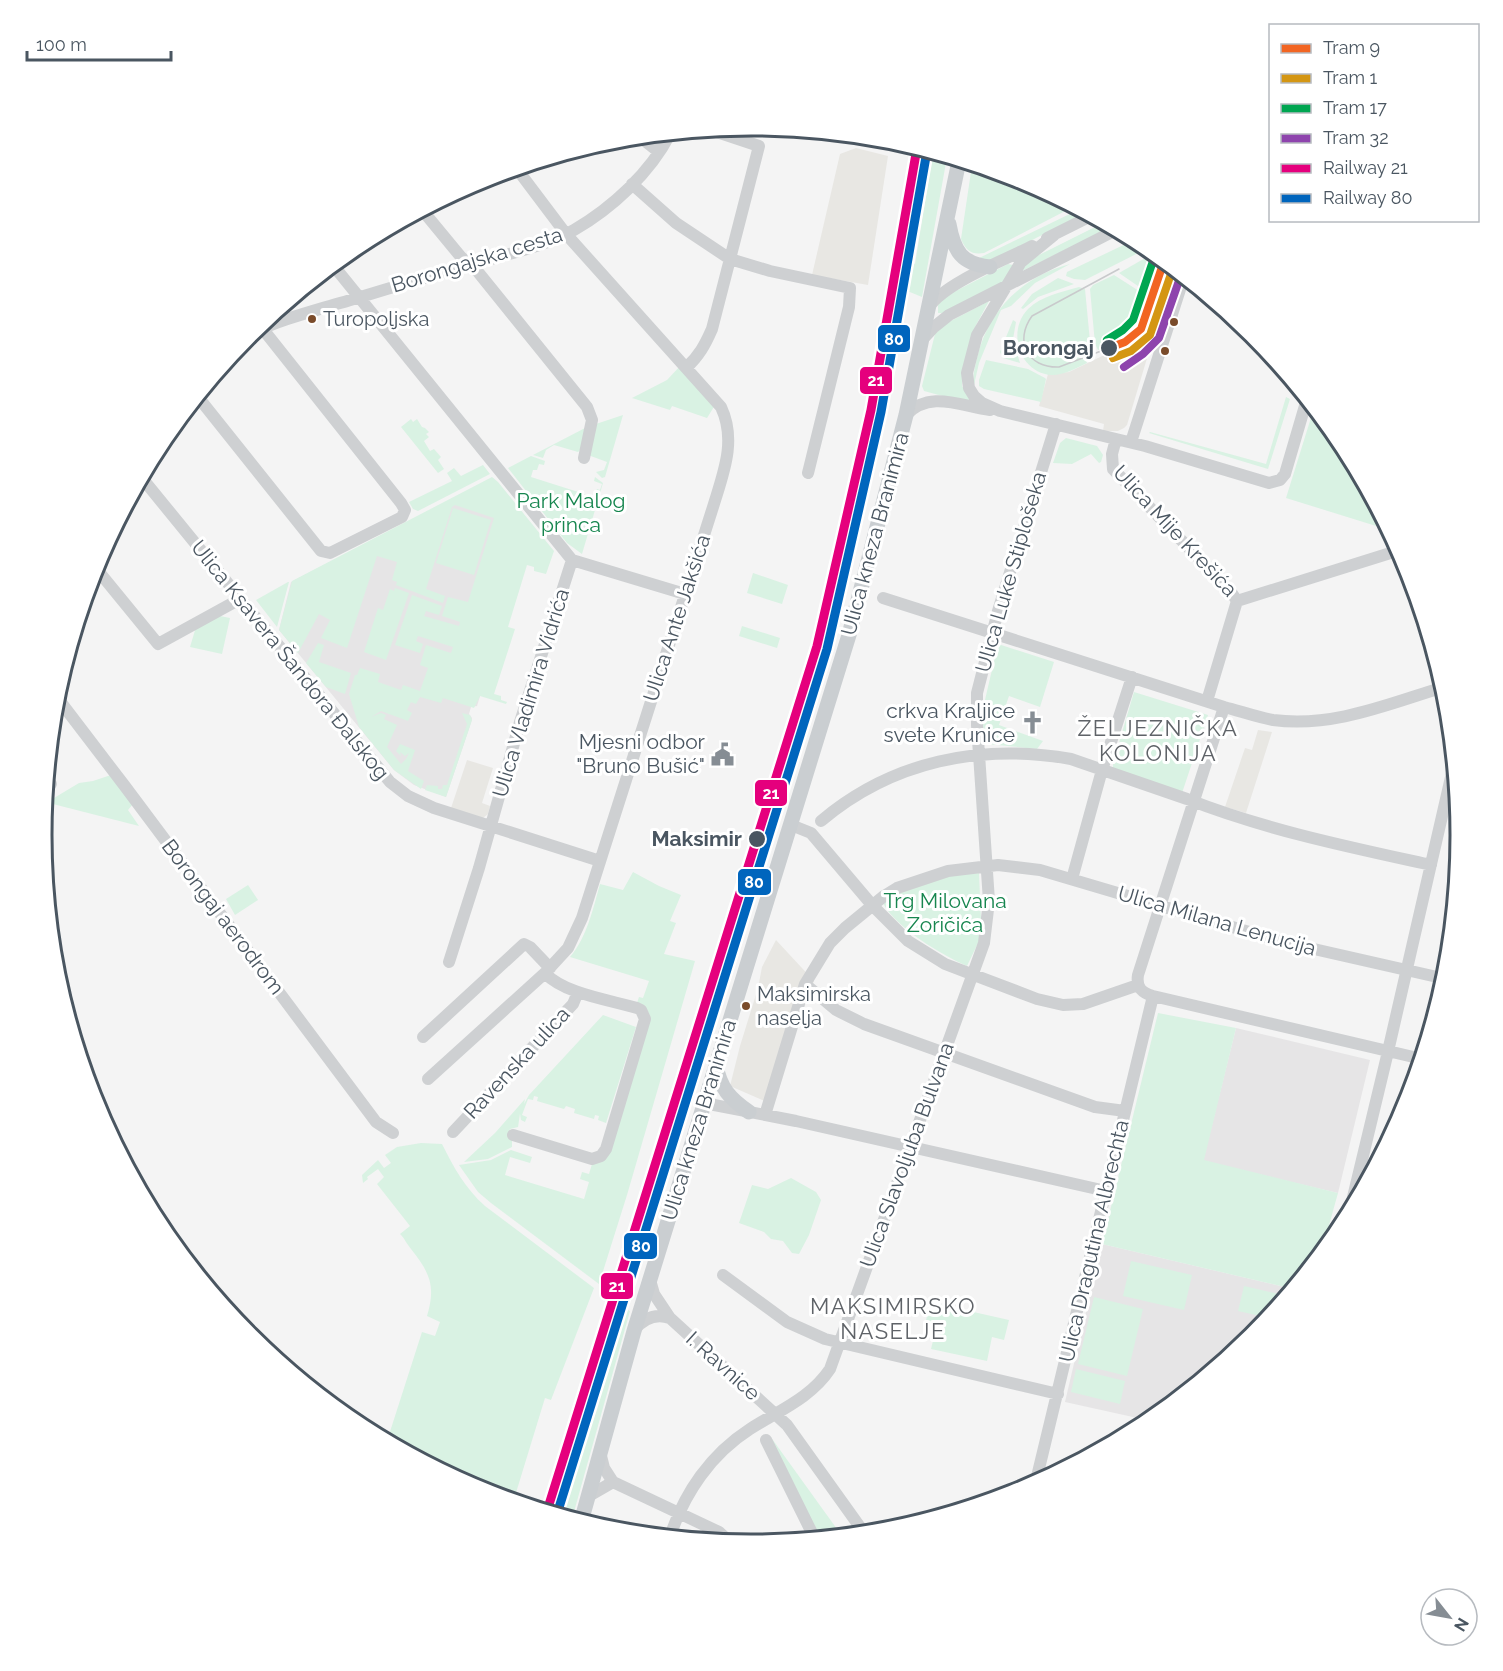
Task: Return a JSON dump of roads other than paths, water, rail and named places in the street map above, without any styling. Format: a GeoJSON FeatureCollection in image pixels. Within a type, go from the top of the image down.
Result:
{"type":"FeatureCollection","features":[{"type":"Feature","properties":{"kind":"main road","name":"Ulica kneza Branimira"},"geometry":{"type":"LineString","coordinates":[[583,1514],[634,1331],[852,625],[906,415],[958,168]]}},
{"type":"Feature","properties":{"kind":"main road"},"geometry":{"type":"LineString","coordinates":[[948,218],[952,240],[961,256],[971,264],[990,267]]}},
{"type":"Feature","properties":{"kind":"main road"},"geometry":{"type":"LineString","coordinates":[[716,1065],[723,1088],[731,1098],[757,1113]]}},
{"type":"Feature","properties":{"kind":"street"},"geometry":{"type":"LineString","coordinates":[[522,176],[566,234],[686,368],[697,358],[712,329],[759,146],[732,137]]}},
{"type":"Feature","properties":{"kind":"street","name":"Borongajska cesta"},"geometry":{"type":"LineString","coordinates":[[278,322],[360,296],[539,246],[566,234],[605,208],[632,184],[665,142]]}},
{"type":"Feature","properties":{"kind":"street"},"geometry":{"type":"LineString","coordinates":[[648,144],[658,152]]}},
{"type":"Feature","properties":{"kind":"street"},"geometry":{"type":"LineString","coordinates":[[632,184],[676,223],[730,259],[770,271],[850,288],[849,307],[808,473]]}},
{"type":"Feature","properties":{"kind":"street"},"geometry":{"type":"LineString","coordinates":[[428,216],[478,272],[590,412],[592,425],[584,458]]}},
{"type":"Feature","properties":{"kind":"street"},"geometry":{"type":"LineString","coordinates":[[928,308],[944,292],[1083,220]]}},
{"type":"Feature","properties":{"kind":"street"},"geometry":{"type":"LineString","coordinates":[[922,340],[949,315],[1108,234]]}},
{"type":"Feature","properties":{"kind":"street","name":"Ulica Mije Krešića"},"geometry":{"type":"LineString","coordinates":[[1000,411],[977,400],[969,388],[967,373],[977,335],[1020,262],[1054,235]]}},
{"type":"Feature","properties":{"kind":"street","name":"Ulica Vladimira Vidrića"},"geometry":{"type":"LineString","coordinates":[[339,272],[572,560],[685,594]]}},
{"type":"Feature","properties":{"kind":"street"},"geometry":{"type":"LineString","coordinates":[[1131,442],[1182,285]]}},
{"type":"Feature","properties":{"kind":"street"},"geometry":{"type":"LineString","coordinates":[[203,403],[321,551],[330,554],[402,517],[405,508],[261,337]]}},
{"type":"Feature","properties":{"kind":"street","name":"Ulica Ante Jakšića"},"geometry":{"type":"LineString","coordinates":[[428,1079],[548,970],[568,948],[576,933],[728,456],[729,432],[721,407],[686,368]]}},
{"type":"Feature","properties":{"kind":"street","name":"Ulica Mije Krešića"},"geometry":{"type":"LineString","coordinates":[[906,415],[915,406],[929,401],[1000,411],[1131,442],[1264,483],[1276,482],[1283,477],[1304,408]]}},
{"type":"Feature","properties":{"kind":"street","name":"Ulica Luke Stiplošeka"},"geometry":{"type":"LineString","coordinates":[[987,866],[977,725],[977,693],[993,632],[1056,424]]}},
{"type":"Feature","properties":{"kind":"street","name":"Ulica Mije Krešića"},"geometry":{"type":"LineString","coordinates":[[1116,439],[1112,454],[1113,469],[1237,601],[1390,553]]}},
{"type":"Feature","properties":{"kind":"street","name":"Ulica Ksavera Šandora Đalskog"},"geometry":{"type":"LineString","coordinates":[[147,484],[390,782],[408,796],[434,808],[600,861]]}},
{"type":"Feature","properties":{"kind":"street","name":"Ulica Vladimira Vidrića"},"geometry":{"type":"LineString","coordinates":[[491,826],[520,722],[572,560]]}},
{"type":"Feature","properties":{"kind":"street"},"geometry":{"type":"LineString","coordinates":[[103,577],[158,644],[240,599]]}},
{"type":"Feature","properties":{"kind":"street"},"geometry":{"type":"LineString","coordinates":[[884,598],[1049,652],[1272,720],[1324,721],[1353,715],[1435,690]]}},
{"type":"Feature","properties":{"kind":"street"},"geometry":{"type":"LineString","coordinates":[[1207,701],[1237,601]]}},
{"type":"Feature","properties":{"kind":"street"},"geometry":{"type":"LineString","coordinates":[[1072,879],[1102,770],[1132,677]]}},
{"type":"Feature","properties":{"kind":"street"},"geometry":{"type":"LineString","coordinates":[[1224,706],[1138,975],[1138,986],[1143,992],[1154,996],[1414,1057]]}},
{"type":"Feature","properties":{"kind":"street","name":"Borongaj aerodrom"},"geometry":{"type":"LineString","coordinates":[[65,707],[376,1122],[393,1133]]}},
{"type":"Feature","properties":{"kind":"street"},"geometry":{"type":"LineString","coordinates":[[821,820],[858,794],[903,772],[943,760],[980,754],[1055,756],[1071,759],[1205,807],[1313,839],[1431,865]]}},
{"type":"Feature","properties":{"kind":"street"},"geometry":{"type":"LineString","coordinates":[[1354,1190],[1449,787]]}},
{"type":"Feature","properties":{"kind":"street"},"geometry":{"type":"LineString","coordinates":[[791,825],[812,833],[872,905],[908,941],[945,964],[1037,999],[1063,1005],[1083,1004],[1138,986]]}},
{"type":"Feature","properties":{"kind":"street"},"geometry":{"type":"LineString","coordinates":[[449,962],[491,826]]}},
{"type":"Feature","properties":{"kind":"street"},"geometry":{"type":"LineString","coordinates":[[757,1113],[809,974],[834,939],[872,905],[897,888],[934,875],[987,866],[989,901],[987,932],[972,975]]}},
{"type":"Feature","properties":{"kind":"street","name":"Ulica Milana Lenucija"},"geometry":{"type":"LineString","coordinates":[[987,866],[1023,867],[1072,879],[1283,942],[1436,977]]}},
{"type":"Feature","properties":{"kind":"street"},"geometry":{"type":"LineString","coordinates":[[423,1037],[524,944],[530,947],[555,982],[578,992],[641,1010],[645,1019],[604,1153],[592,1159],[513,1135]]}},
{"type":"Feature","properties":{"kind":"street","name":"Ulica Slavoljuba Bulvana"},"geometry":{"type":"LineString","coordinates":[[672,1530],[678,1513],[689,1493],[715,1457],[748,1430],[801,1399],[830,1369],[972,975]]}},
{"type":"Feature","properties":{"kind":"street"},"geometry":{"type":"LineString","coordinates":[[805,984],[843,1015],[1095,1107],[1125,1111]]}},
{"type":"Feature","properties":{"kind":"street","name":"Ravenska ulica"},"geometry":{"type":"LineString","coordinates":[[453,1132],[573,1005],[578,992]]}},
{"type":"Feature","properties":{"kind":"street","name":"Ulica Dragutina Albrechta"},"geometry":{"type":"LineString","coordinates":[[1038,1472],[1154,996]]}},
{"type":"Feature","properties":{"kind":"street"},"geometry":{"type":"LineString","coordinates":[[704,1103],[1106,1191]]}},
{"type":"Feature","properties":{"kind":"street"},"geometry":{"type":"LineString","coordinates":[[723,1275],[787,1322],[803,1331],[840,1343],[1058,1394]]}},
{"type":"Feature","properties":{"kind":"street","name":"I. Ravnice"},"geometry":{"type":"LineString","coordinates":[[650,1279],[654,1294],[670,1318],[776,1414]]}},
{"type":"Feature","properties":{"kind":"street","name":"I. Ravnice"},"geometry":{"type":"LineString","coordinates":[[634,1331],[648,1318],[661,1316],[670,1318]]}},
{"type":"Feature","properties":{"kind":"street"},"geometry":{"type":"LineString","coordinates":[[776,1414],[787,1425],[859,1526]]}},
{"type":"Feature","properties":{"kind":"street"},"geometry":{"type":"LineString","coordinates":[[766,1440],[811,1532]]}},
{"type":"Feature","properties":{"kind":"street"},"geometry":{"type":"LineString","coordinates":[[600,1452],[604,1468],[613,1482],[720,1533]]}},
{"type":"Feature","properties":{"kind":"street"},"geometry":{"type":"LineString","coordinates":[[587,1497],[613,1482]]}},
{"type":"Feature","properties":{"kind":"tram line","name":"17"},"geometry":{"type":"LineString","coordinates":[[1107,340],[1123,330],[1133,320],[1152,263]]}},
{"type":"Feature","properties":{"kind":"tram line"},"geometry":{"type":"LineString","coordinates":[[1109,348],[1059,367],[1048,366],[1032,358],[1024,343],[1024,335],[1032,316],[1119,269]]}},
{"type":"Feature","properties":{"kind":"tram line","name":"9"},"geometry":{"type":"LineString","coordinates":[[1109,348],[1125,342],[1141,329],[1161,269]]}},
{"type":"Feature","properties":{"kind":"tram line","name":"1"},"geometry":{"type":"LineString","coordinates":[[1113,358],[1131,351],[1150,335],[1170,276]]}},
{"type":"Feature","properties":{"kind":"tram line","name":"32"},"geometry":{"type":"LineString","coordinates":[[1124,367],[1143,354],[1159,338],[1178,282]]}},
{"type":"Feature","properties":{"kind":"rail line","name":"21"},"geometry":{"type":"LineString","coordinates":[[549,1504],[817,646],[871,410],[916,156]]}},
{"type":"Feature","properties":{"kind":"rail line","name":"80"},"geometry":{"type":"LineString","coordinates":[[559,1507],[827,649],[881,412],[926,159]]}},
{"type":"Feature","properties":{"kind":"place","name":"Turopoljska"},"geometry":{"type":"Point","coordinates":[312,319]}},
{"type":"Feature","properties":{"kind":"place","name":"Borongaj"},"geometry":{"type":"Point","coordinates":[1109,348]}},
{"type":"Feature","properties":{"kind":"place","name":"crkva Kraljice svete Krunice"},"geometry":{"type":"Point","coordinates":[1033,723]}},
{"type":"Feature","properties":{"kind":"place","name":"Mjesni odbor \"Bruno Bušić\""},"geometry":{"type":"Point","coordinates":[723,754]}},
{"type":"Feature","properties":{"kind":"place","name":"Maksimir"},"geometry":{"type":"Point","coordinates":[757,839]}},
{"type":"Feature","properties":{"kind":"place","name":"Maksimirska naselja"},"geometry":{"type":"Point","coordinates":[746,1006]}},
{"type":"Feature","properties":{"kind":"district","name":"ŽELJEZNIČKA KOLONIJA"},"geometry":{"type":"Point","coordinates":[1158,740]}},
{"type":"Feature","properties":{"kind":"district","name":"MAKSIMIRSKO NASELJE"},"geometry":{"type":"Point","coordinates":[893,1318]}},
{"type":"Feature","properties":{"kind":"park label","name":"Park Malog princa"},"geometry":{"type":"Point","coordinates":[571,513]}},
{"type":"Feature","properties":{"kind":"park label","name":"Trg Milovana Zoričića"},"geometry":{"type":"Point","coordinates":[945,913]}}]}
